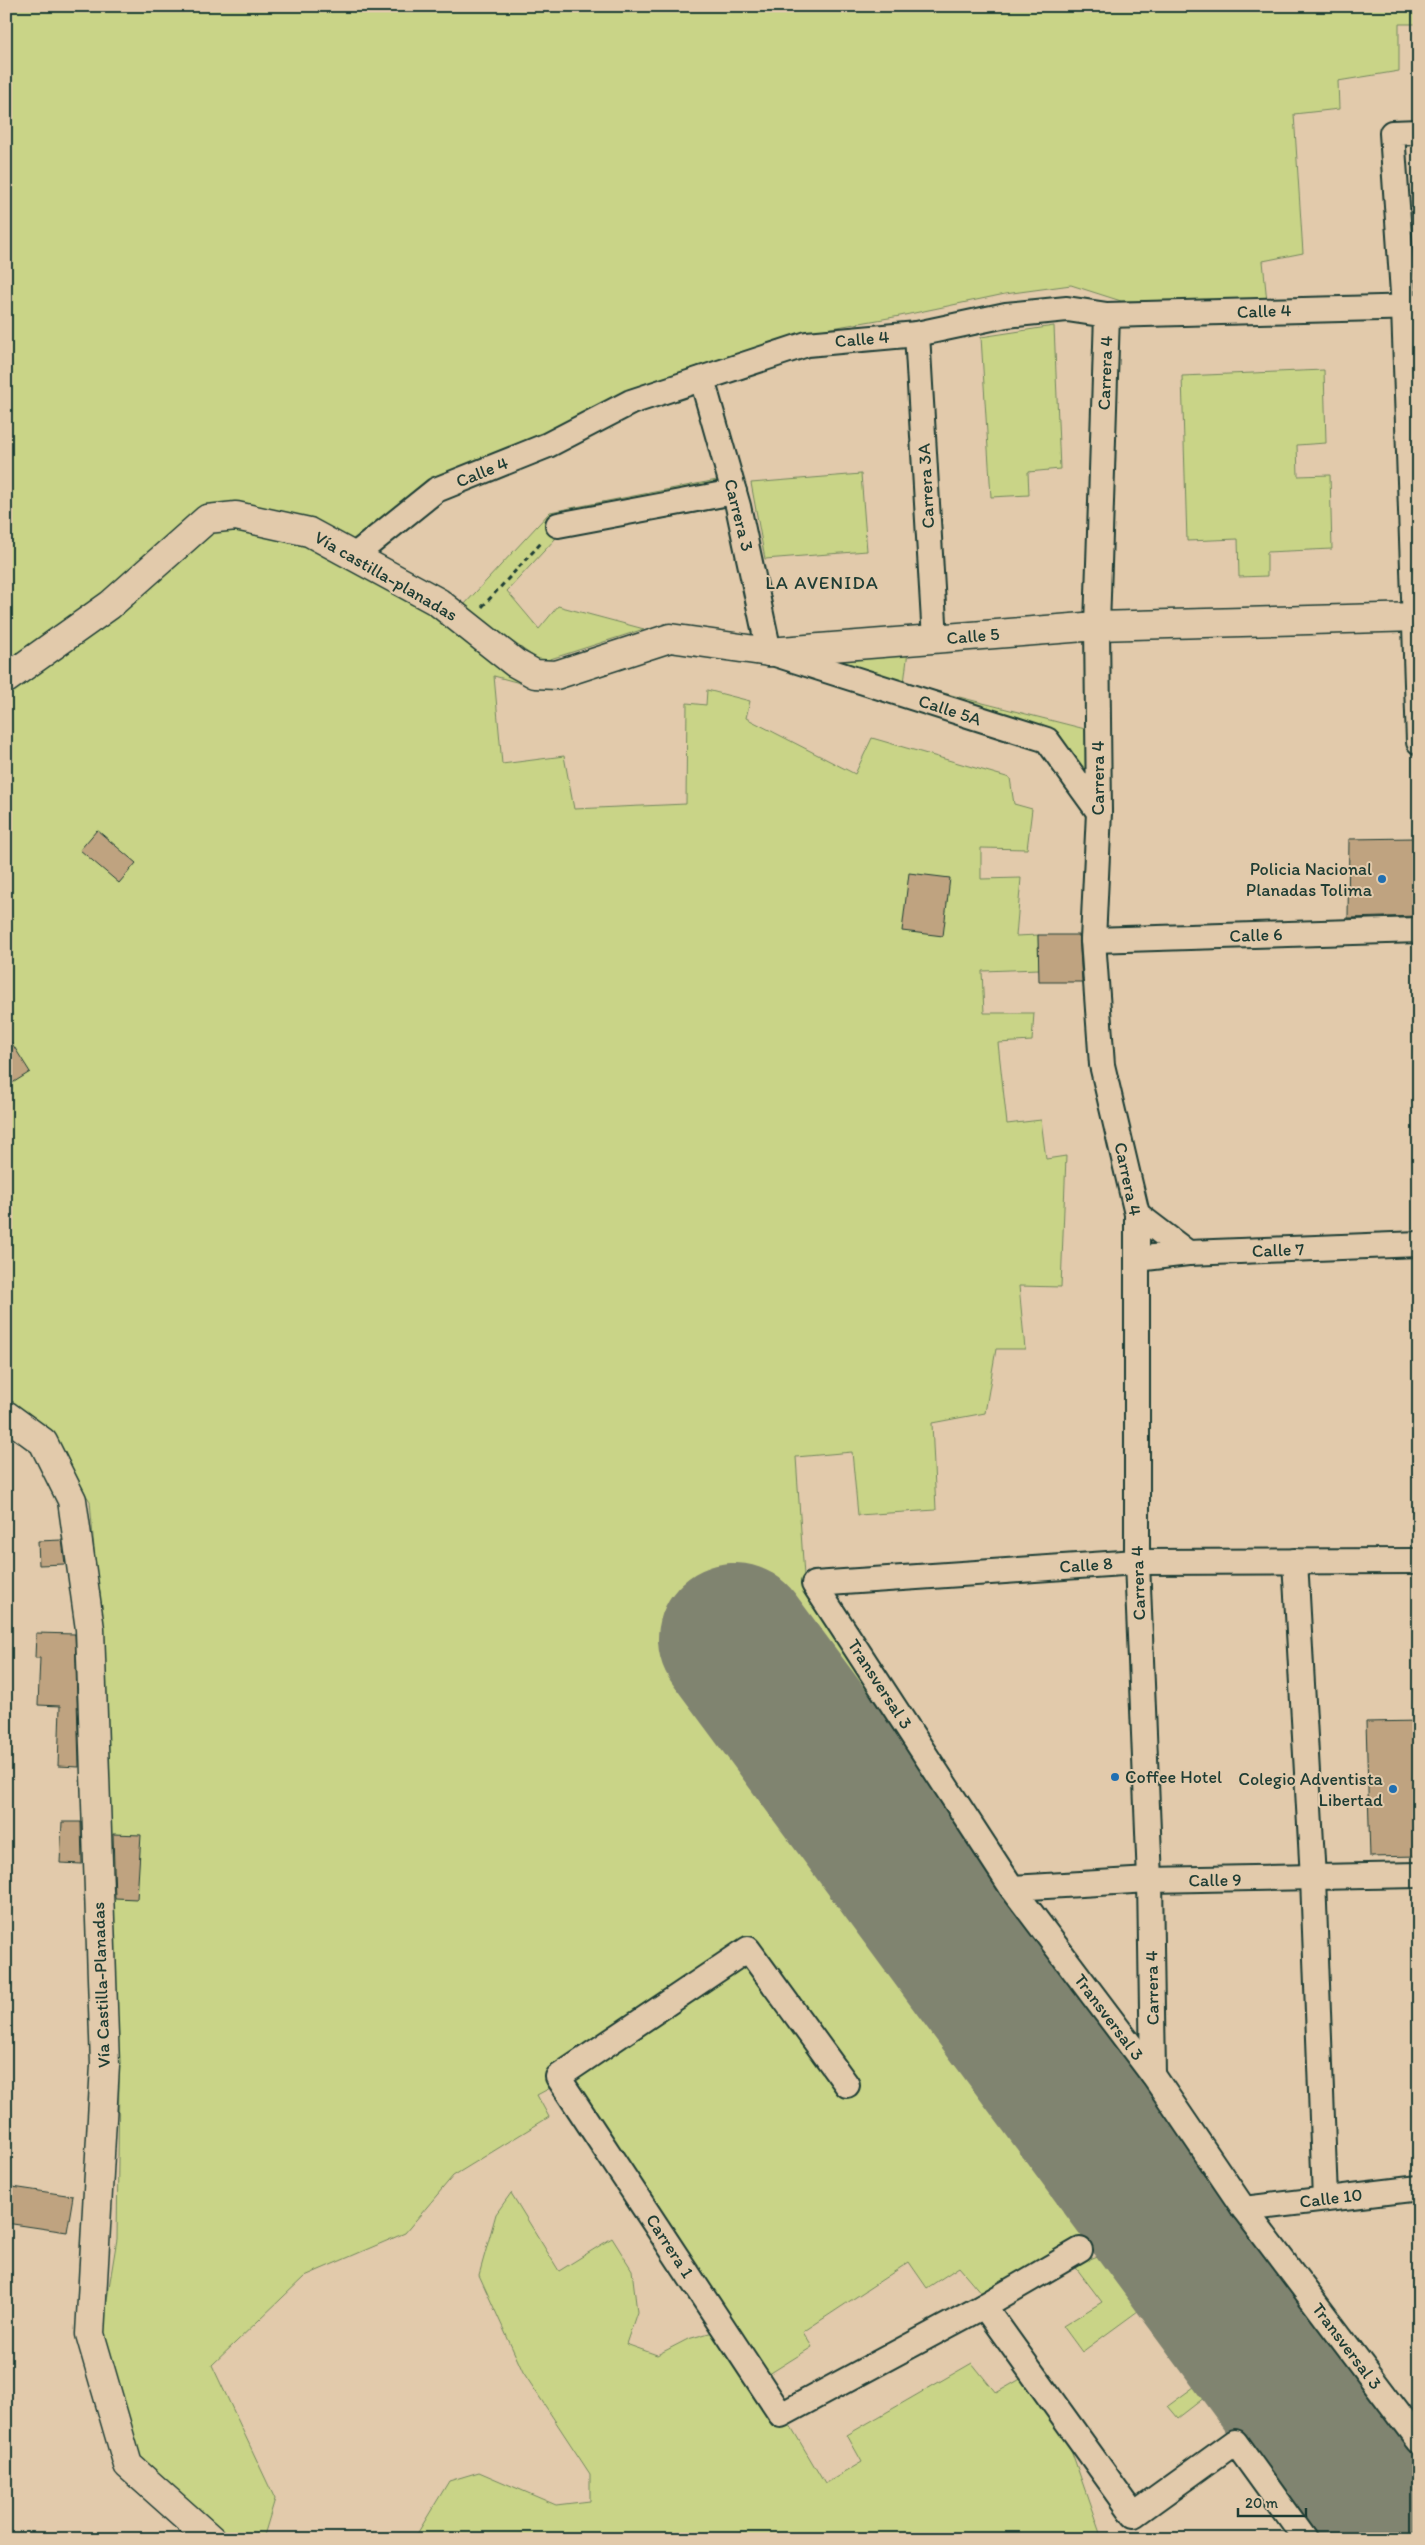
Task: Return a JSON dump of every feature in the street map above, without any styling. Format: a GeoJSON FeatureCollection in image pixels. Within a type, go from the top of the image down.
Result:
{"type":"FeatureCollection","features":[{"type":"Feature","properties":{"kind":"main road","name":"Vía castilla-planadas"},"geometry":{"type":"LineString","coordinates":[[6,678],[110,605],[207,519],[236,516],[309,532],[438,602],[515,663],[535,674]]}},
{"type":"Feature","properties":{"kind":"main road","name":"Calle 5"},"geometry":{"type":"LineString","coordinates":[[535,674],[556,675],[670,638],[769,652],[1097,626],[1416,618]]}},
{"type":"Feature","properties":{"kind":"main road","name":"Vía Castilla-Planadas"},"geometry":{"type":"LineString","coordinates":[[6,1415],[43,1442],[72,1500],[90,1629],[104,2065],[90,2334],[128,2465],[211,2539]]}},
{"type":"Feature","properties":{"kind":"street"},"geometry":{"type":"LineString","coordinates":[[1419,132],[1392,133],[1411,307],[1419,742]]}},
{"type":"Feature","properties":{"kind":"street","name":"Calle 4"},"geometry":{"type":"LineString","coordinates":[[354,556],[436,490],[548,445],[631,402],[807,344],[917,334],[1006,316],[1067,309],[1107,316],[1411,307]]}},
{"type":"Feature","properties":{"kind":"street","name":"Carrera 4"},"geometry":{"type":"LineString","coordinates":[[1107,316],[1097,626],[1099,812],[1093,940],[1102,1065],[1137,1214],[1137,1562],[1150,1880],[1153,2075]]}},
{"type":"Feature","properties":{"kind":"street","name":"Carrera 3A"},"geometry":{"type":"LineString","coordinates":[[917,334],[935,639]]}},
{"type":"Feature","properties":{"kind":"street","name":"Carrera 3"},"geometry":{"type":"LineString","coordinates":[[702,378],[734,492],[769,652]]}},
{"type":"Feature","properties":{"kind":"street"},"geometry":{"type":"LineString","coordinates":[[558,525],[734,492]]}},
{"type":"Feature","properties":{"kind":"street","name":"Calle 5A"},"geometry":{"type":"LineString","coordinates":[[769,652],[1047,740],[1099,812]]}},
{"type":"Feature","properties":{"kind":"street","name":"Calle 6"},"geometry":{"type":"LineString","coordinates":[[1093,940],[1419,930]]}},
{"type":"Feature","properties":{"kind":"street"},"geometry":{"type":"LineString","coordinates":[[1137,1214],[1188,1253]]}},
{"type":"Feature","properties":{"kind":"street","name":"Calle 7"},"geometry":{"type":"LineString","coordinates":[[1137,1259],[1188,1253],[1419,1244]]}},
{"type":"Feature","properties":{"kind":"street"},"geometry":{"type":"LineString","coordinates":[[1295,1561],[1313,1878],[1325,2199]]}},
{"type":"Feature","properties":{"kind":"street","name":"Calle 8"},"geometry":{"type":"LineString","coordinates":[[814,1584],[1137,1562],[1419,1561]]}},
{"type":"Feature","properties":{"kind":"street","name":"Transversal 3"},"geometry":{"type":"LineString","coordinates":[[814,1584],[1012,1888],[1153,2075],[1244,2209],[1419,2442]]}},
{"type":"Feature","properties":{"kind":"street","name":"Calle 9"},"geometry":{"type":"LineString","coordinates":[[1012,1888],[1150,1880],[1419,1876]]}},
{"type":"Feature","properties":{"kind":"street","name":"Carrera 1"},"geometry":{"type":"LineString","coordinates":[[847,2085],[748,1949],[558,2077],[781,2415],[984,2306]]}},
{"type":"Feature","properties":{"kind":"street","name":"Calle 10"},"geometry":{"type":"LineString","coordinates":[[1244,2209],[1419,2188]]}},
{"type":"Feature","properties":{"kind":"street"},"geometry":{"type":"LineString","coordinates":[[1080,2250],[984,2306],[1134,2515],[1235,2442],[1305,2539]]}},
{"type":"Feature","properties":{"kind":"path"},"geometry":{"type":"LineString","coordinates":[[467,624],[558,525]]}},
{"type":"Feature","properties":{"kind":"green space"},"geometry":{"type":"Polygon","coordinates":[[[6,6],[1419,6],[1419,24],[1399,24],[1399,71],[1338,81],[1339,109],[1294,114],[1303,253],[1263,261],[1267,302],[1121,301],[1071,285],[1005,294],[900,316],[815,331],[627,395],[359,544],[240,503],[202,508],[105,596],[6,667],[6,6]]]}},
{"type":"Feature","properties":{"kind":"green space"},"geometry":{"type":"Polygon","coordinates":[[[1054,326],[1060,469],[1028,472],[1029,495],[991,497],[981,337],[1054,326]]]}},
{"type":"Feature","properties":{"kind":"green space"},"geometry":{"type":"Polygon","coordinates":[[[1324,370],[1326,443],[1297,445],[1298,476],[1330,475],[1332,549],[1267,552],[1267,576],[1239,577],[1238,539],[1187,541],[1182,376],[1324,370]]]}},
{"type":"Feature","properties":{"kind":"green space"},"geometry":{"type":"Polygon","coordinates":[[[861,474],[867,551],[765,559],[751,483],[861,474]]]}},
{"type":"Feature","properties":{"kind":"green space"},"geometry":{"type":"Polygon","coordinates":[[[717,480],[727,507],[556,538],[507,591],[539,629],[558,606],[644,629],[541,662],[463,606],[550,512],[717,480]]]}},
{"type":"Feature","properties":{"kind":"green space"},"geometry":{"type":"Polygon","coordinates":[[[236,526],[307,542],[432,612],[520,683],[494,676],[502,764],[564,756],[574,809],[686,804],[687,703],[706,705],[707,690],[750,701],[746,718],[855,774],[872,738],[1010,778],[1014,804],[1032,809],[1027,849],[981,848],[981,879],[1021,878],[1016,936],[1038,935],[1039,969],[982,971],[984,1013],[1034,1013],[1032,1041],[998,1043],[1007,1124],[1041,1120],[1046,1159],[1066,1156],[1061,1287],[1019,1286],[1025,1349],[996,1349],[985,1413],[932,1423],[936,1510],[858,1515],[852,1452],[796,1457],[804,1576],[1004,1892],[1419,2450],[1419,2539],[1317,2539],[1209,2394],[1178,2418],[1168,2406],[1209,2376],[1153,2300],[1082,2352],[1063,2326],[1102,2302],[1074,2265],[1103,2254],[1090,2233],[982,2294],[959,2267],[927,2288],[909,2262],[803,2332],[812,2347],[766,2376],[752,2348],[567,2079],[537,2095],[549,2117],[453,2176],[405,2233],[305,2276],[212,2365],[275,2499],[263,2539],[220,2539],[137,2461],[102,2330],[117,2239],[119,2080],[109,1919],[101,1632],[90,1501],[49,1441],[6,1403],[6,690],[213,529],[236,526]]]}},
{"type":"Feature","properties":{"kind":"green space"},"geometry":{"type":"Polygon","coordinates":[[[908,651],[904,683],[1089,730],[1093,792],[1050,730],[802,656],[908,651]]]}},
{"type":"Feature","properties":{"kind":"green space"},"geometry":{"type":"Polygon","coordinates":[[[511,2193],[559,2271],[612,2238],[632,2270],[637,2312],[626,2344],[657,2355],[688,2339],[713,2332],[790,2425],[825,2484],[862,2462],[847,2435],[972,2363],[996,2393],[1024,2377],[1068,2441],[1102,2539],[414,2539],[449,2481],[479,2472],[556,2505],[590,2501],[590,2474],[523,2372],[479,2275],[496,2214],[511,2193]]]}},
{"type":"Feature","properties":{"kind":"building"},"geometry":{"type":"Polygon","coordinates":[[[97,830],[136,863],[119,883],[80,850],[97,830]]]}},
{"type":"Feature","properties":{"kind":"building","name":"Policia Nacional Planadas Tolima"},"geometry":{"type":"Polygon","coordinates":[[[1414,838],[1418,916],[1348,918],[1349,839],[1414,838]]]}},
{"type":"Feature","properties":{"kind":"building"},"geometry":{"type":"Polygon","coordinates":[[[909,873],[950,878],[943,936],[902,931],[909,873]]]}},
{"type":"Feature","properties":{"kind":"building"},"geometry":{"type":"Polygon","coordinates":[[[1038,935],[1079,935],[1082,982],[1039,982],[1038,935]]]}},
{"type":"Feature","properties":{"kind":"building"},"geometry":{"type":"Polygon","coordinates":[[[6,1034],[30,1072],[6,1087],[6,1034]]]}},
{"type":"Feature","properties":{"kind":"building"},"geometry":{"type":"Polygon","coordinates":[[[62,1540],[65,1564],[39,1565],[38,1541],[62,1540]]]}},
{"type":"Feature","properties":{"kind":"building"},"geometry":{"type":"Polygon","coordinates":[[[36,1633],[75,1634],[79,1767],[58,1766],[60,1706],[38,1705],[40,1658],[35,1658],[36,1633]]]}},
{"type":"Feature","properties":{"kind":"building","name":"Colegio Adventista Libertad"},"geometry":{"type":"Polygon","coordinates":[[[1419,1721],[1419,1856],[1370,1857],[1366,1722],[1419,1721]]]}},
{"type":"Feature","properties":{"kind":"building"},"geometry":{"type":"Polygon","coordinates":[[[62,1822],[81,1822],[82,1864],[60,1863],[62,1822]]]}},
{"type":"Feature","properties":{"kind":"building"},"geometry":{"type":"Polygon","coordinates":[[[113,1834],[141,1835],[137,1899],[115,1898],[113,1834]]]}},
{"type":"Feature","properties":{"kind":"building"},"geometry":{"type":"Polygon","coordinates":[[[6,2186],[73,2196],[67,2232],[6,2223],[6,2186]]]}},
{"type":"Feature","properties":{"kind":"runway"},"geometry":{"type":"LineString","coordinates":[[734,1639],[1400,2539]]}},
{"type":"Feature","properties":{"kind":"place","name":"Policia Nacional Planadas Tolima"},"geometry":{"type":"Point","coordinates":[1382,879]}},
{"type":"Feature","properties":{"kind":"place","name":"Coffee Hotel"},"geometry":{"type":"Point","coordinates":[1115,1777]}},
{"type":"Feature","properties":{"kind":"place","name":"Colegio Adventista Libertad"},"geometry":{"type":"Point","coordinates":[1393,1789]}},
{"type":"Feature","properties":{"kind":"district","name":"LA AVENIDA"},"geometry":{"type":"Point","coordinates":[822,582]}}]}
